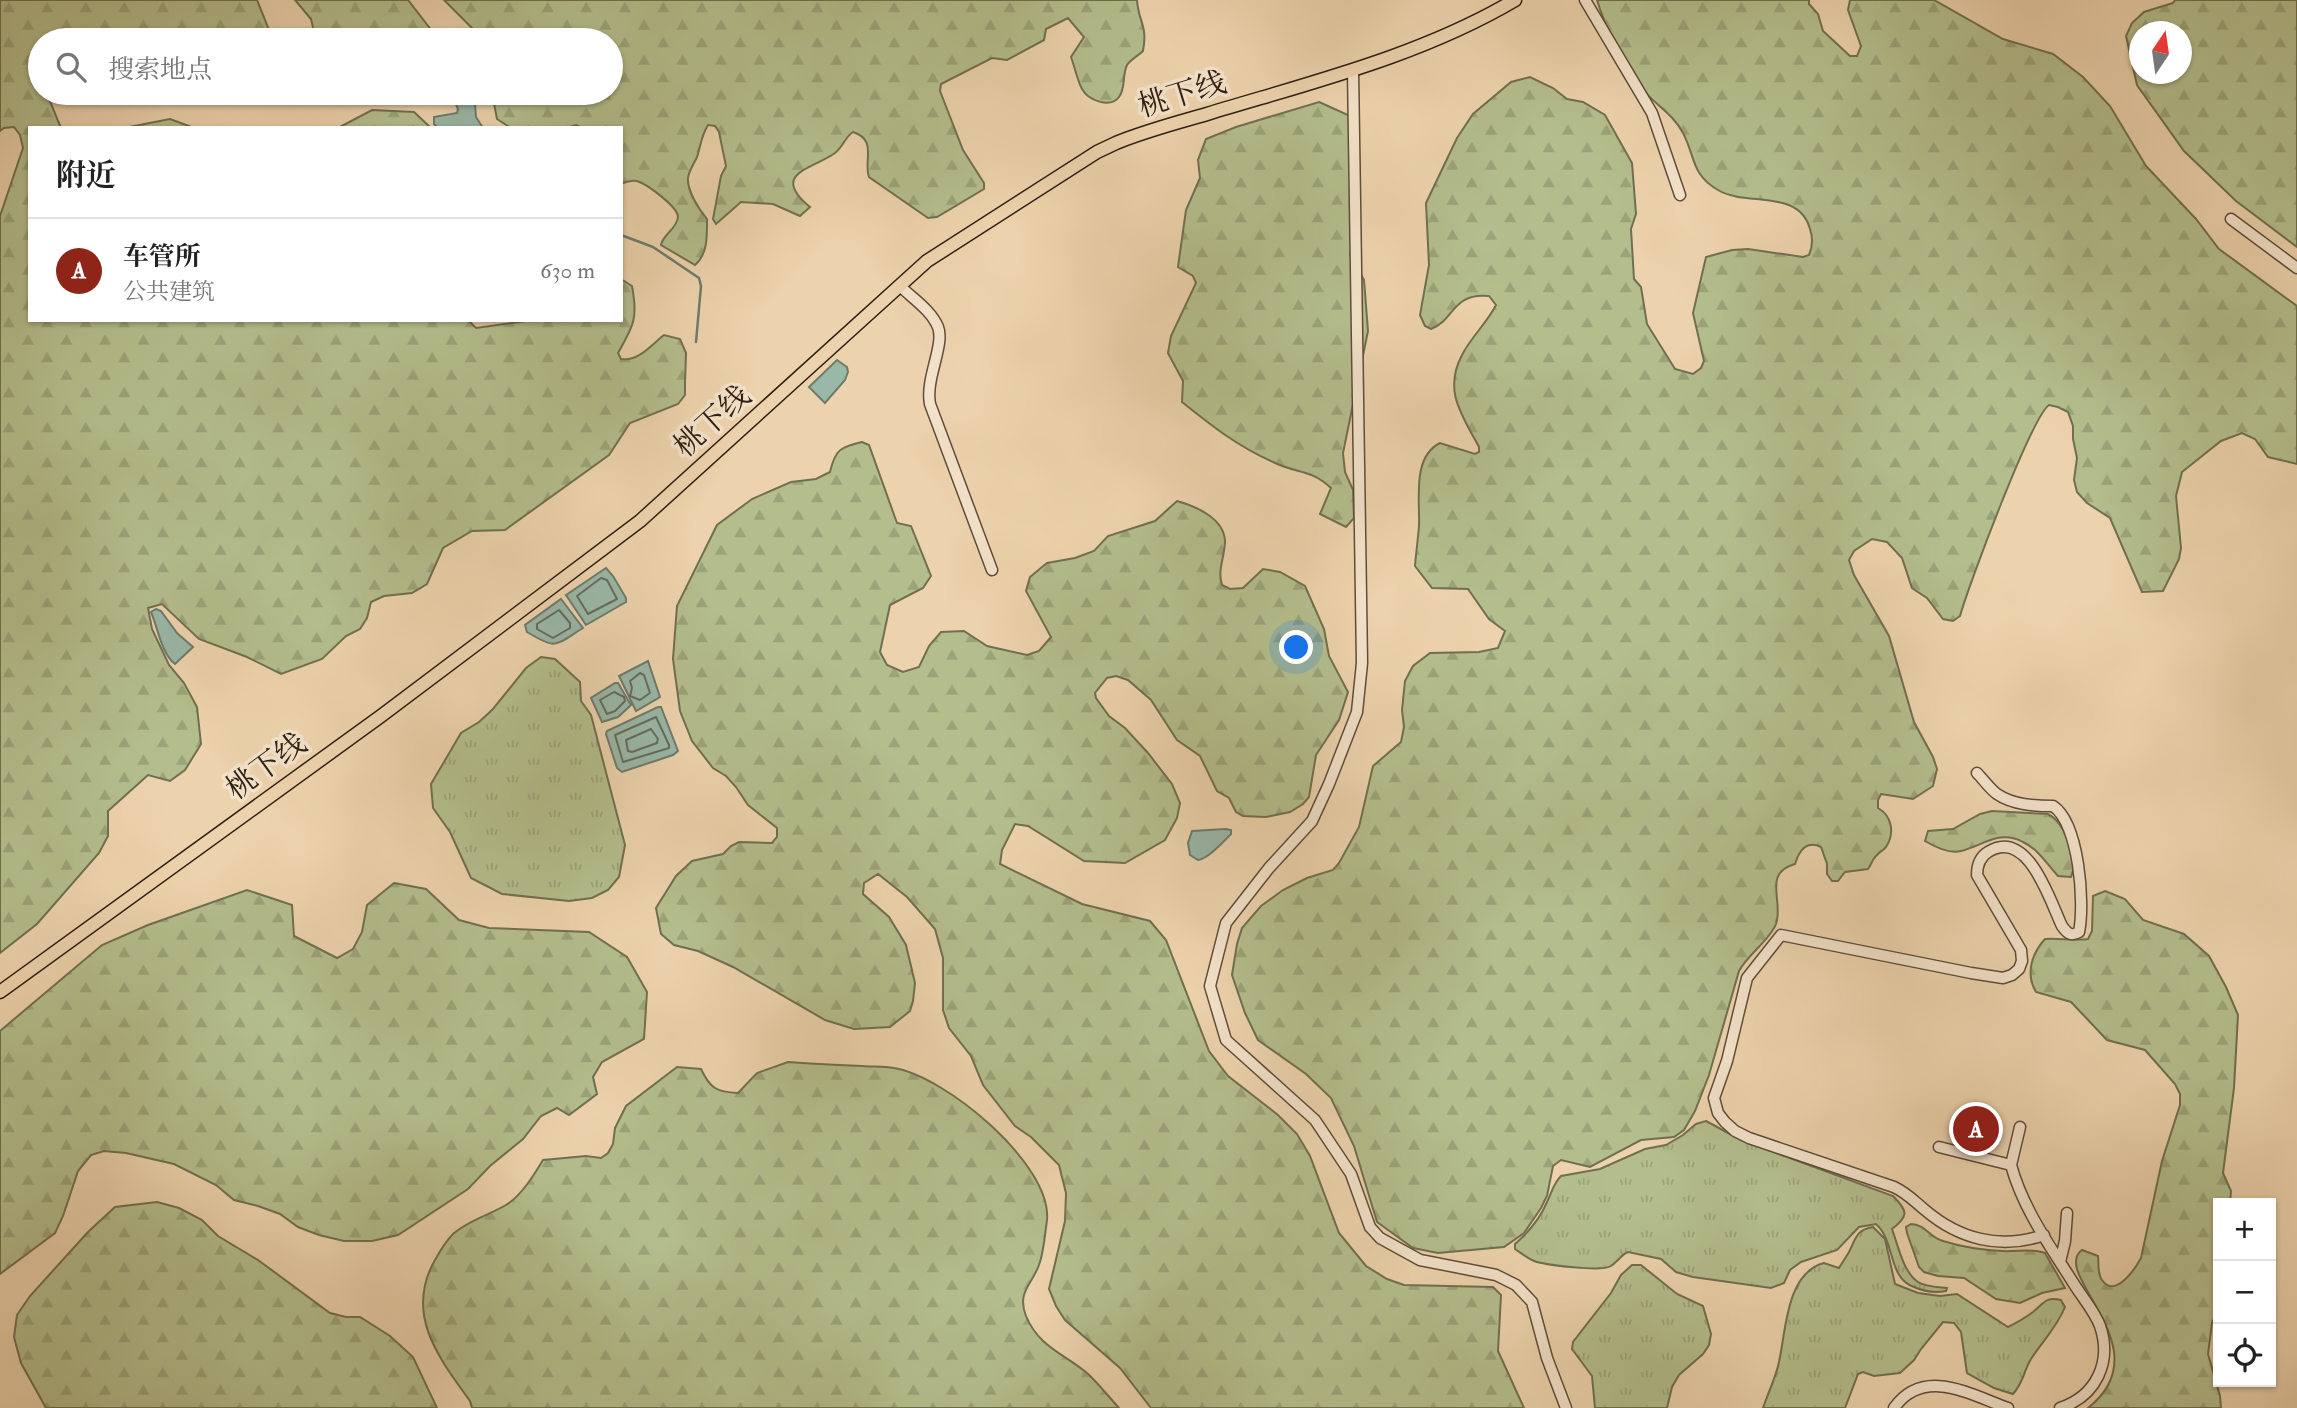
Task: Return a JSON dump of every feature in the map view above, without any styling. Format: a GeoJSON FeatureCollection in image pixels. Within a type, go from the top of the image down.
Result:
{"type":"FeatureCollection","features":[{"type":"Feature","properties":{"kind":"main road","name":"桃下线"},"geometry":{"type":"LineString","coordinates":[[0,992],[371,723],[640,521],[928,261],[1097,152],[1116,143],[1425,46],[1515,0]]}},
{"type":"Feature","properties":{"kind":"street"},"geometry":{"type":"LineString","coordinates":[[1585,0],[1652,113],[1680,195]]}},
{"type":"Feature","properties":{"kind":"street"},"geometry":{"type":"LineString","coordinates":[[1353,70],[1362,663],[1357,712],[1312,821],[1269,868],[1226,923],[1210,986],[1226,1040],[1315,1119],[1352,1174],[1370,1227],[1380,1238],[1420,1260],[1496,1276],[1516,1285],[1532,1302],[1547,1358],[1566,1408]]}},
{"type":"Feature","properties":{"kind":"street"},"geometry":{"type":"LineString","coordinates":[[2231,219],[2297,268]]}},
{"type":"Feature","properties":{"kind":"street"},"geometry":{"type":"LineString","coordinates":[[900,286],[931,316],[938,328],[938,344],[929,383],[930,404],[992,570]]}},
{"type":"Feature","properties":{"kind":"street"},"geometry":{"type":"LineString","coordinates":[[1977,773],[1997,794],[2033,806],[2053,806],[2062,814],[2080,871],[2080,932],[2067,933],[2033,866],[2025,856],[2007,848],[1985,853],[1977,868],[1977,875],[2021,950],[2022,961],[2019,969],[2012,975],[2003,978],[1971,973],[1781,934],[1747,978],[1727,1061],[1714,1098],[1718,1113],[1735,1131],[1894,1187],[1907,1193],[1925,1210],[1962,1234],[1978,1240],[2001,1242],[2028,1241],[2043,1235]]}},
{"type":"Feature","properties":{"kind":"street"},"geometry":{"type":"LineString","coordinates":[[2020,1127],[2011,1165],[2027,1208],[2099,1324],[2105,1348],[2102,1371],[2091,1389],[2079,1399],[2060,1408]]}},
{"type":"Feature","properties":{"kind":"street"},"geometry":{"type":"LineString","coordinates":[[1939,1147],[2011,1165]]}},
{"type":"Feature","properties":{"kind":"street"},"geometry":{"type":"LineString","coordinates":[[2060,1262],[2067,1213]]}},
{"type":"Feature","properties":{"kind":"street"},"geometry":{"type":"LineString","coordinates":[[1894,1408],[1914,1391],[1927,1386],[1943,1385],[2008,1408]]}},
{"type":"Feature","properties":{"kind":"green space"},"geometry":{"type":"Polygon","coordinates":[[[0,0],[257,0],[268,28],[28,28],[28,105],[51,105],[60,126],[28,126],[28,322],[470,322],[476,328],[519,322],[623,322],[623,280],[632,286],[635,306],[631,328],[618,353],[621,359],[639,355],[664,335],[680,339],[686,353],[685,395],[678,404],[630,423],[609,455],[505,530],[472,531],[443,548],[427,584],[412,593],[384,596],[371,602],[367,618],[360,629],[346,636],[322,659],[281,674],[247,657],[199,639],[162,604],[148,608],[152,629],[169,665],[184,683],[197,707],[201,744],[185,770],[170,781],[148,775],[108,811],[108,836],[99,853],[37,924],[0,953],[0,216],[23,148],[20,135],[14,127],[0,131],[0,0]]]}},
{"type":"Feature","properties":{"kind":"green space"},"geometry":{"type":"Polygon","coordinates":[[[295,0],[408,0],[430,28],[313,28],[311,19],[295,0]]]}},
{"type":"Feature","properties":{"kind":"green space"},"geometry":{"type":"Polygon","coordinates":[[[444,0],[1137,0],[1144,29],[1144,42],[1143,51],[1127,65],[1121,93],[1115,101],[1099,102],[1082,89],[1071,57],[1084,37],[1068,18],[1046,29],[1044,40],[1007,60],[992,58],[941,84],[940,91],[963,150],[984,183],[984,189],[937,217],[928,218],[869,177],[865,140],[853,132],[835,153],[799,173],[794,179],[798,196],[810,207],[800,216],[773,204],[741,202],[716,224],[713,219],[721,176],[726,166],[719,132],[715,126],[708,125],[688,178],[691,194],[707,219],[705,250],[695,265],[661,245],[677,221],[677,213],[673,208],[642,183],[633,181],[623,184],[623,126],[508,126],[497,119],[494,105],[623,105],[623,28],[472,28],[444,0]]]}},
{"type":"Feature","properties":{"kind":"green space"},"geometry":{"type":"Polygon","coordinates":[[[1597,0],[1809,0],[1809,4],[1818,14],[1823,31],[1850,56],[1857,56],[1861,46],[1848,10],[1850,0],[1934,0],[2003,39],[2053,54],[2083,77],[2110,106],[2146,166],[2196,219],[2219,249],[2297,306],[2297,464],[2268,457],[2255,439],[2242,433],[2221,441],[2182,472],[2176,496],[2181,548],[2179,559],[2163,591],[2142,592],[2110,518],[2087,503],[2077,492],[2074,480],[2077,458],[2073,426],[2068,412],[2049,405],[2040,417],[2015,470],[1960,616],[1953,621],[1943,619],[1927,598],[1912,588],[1902,558],[1887,542],[1872,539],[1854,551],[1849,560],[1854,575],[1889,636],[1914,722],[1933,757],[1937,769],[1933,786],[1913,799],[1881,794],[1878,808],[1889,820],[1891,836],[1886,847],[1868,869],[1845,872],[1838,881],[1832,881],[1827,874],[1827,864],[1821,847],[1811,845],[1801,851],[1795,864],[1779,874],[1776,924],[1739,971],[1709,1075],[1695,1111],[1684,1130],[1674,1137],[1641,1140],[1590,1167],[1561,1160],[1553,1166],[1547,1196],[1524,1233],[1504,1247],[1438,1253],[1413,1248],[1377,1222],[1354,1146],[1331,1098],[1306,1074],[1258,1040],[1232,975],[1242,928],[1261,906],[1283,890],[1307,878],[1333,870],[1339,863],[1359,827],[1373,766],[1401,742],[1405,681],[1413,666],[1430,653],[1479,652],[1498,648],[1505,631],[1489,619],[1468,589],[1432,588],[1415,566],[1419,526],[1419,480],[1425,458],[1431,449],[1440,443],[1475,454],[1479,452],[1457,402],[1454,380],[1462,355],[1496,305],[1489,296],[1468,298],[1439,325],[1431,329],[1425,326],[1420,315],[1429,265],[1426,203],[1457,138],[1473,114],[1511,82],[1530,77],[1553,88],[1567,99],[1583,102],[1605,115],[1632,163],[1636,214],[1631,229],[1634,279],[1641,287],[1647,324],[1675,369],[1693,374],[1701,368],[1704,361],[1693,313],[1706,257],[1748,249],[1803,257],[1809,255],[1812,245],[1810,229],[1804,216],[1795,208],[1770,200],[1730,195],[1718,190],[1703,178],[1679,126],[1645,92],[1627,67],[1597,0]]]}},
{"type":"Feature","properties":{"kind":"green space"},"geometry":{"type":"Polygon","coordinates":[[[2175,0],[2297,0],[2297,247],[2236,201],[2184,151],[2137,85],[2192,84],[2192,21],[2134,21],[2144,12],[2175,0]]]}},
{"type":"Feature","properties":{"kind":"green space"},"geometry":{"type":"Polygon","coordinates":[[[1319,102],[1348,115],[1357,134],[1360,209],[1350,254],[1364,280],[1368,331],[1343,453],[1345,472],[1353,490],[1354,518],[1346,527],[1320,514],[1331,488],[1309,474],[1281,466],[1260,456],[1214,427],[1182,402],[1183,381],[1168,353],[1171,336],[1196,283],[1193,276],[1178,267],[1186,210],[1200,178],[1198,160],[1206,139],[1319,102]]]}},
{"type":"Feature","properties":{"kind":"green space"},"geometry":{"type":"Polygon","coordinates":[[[372,110],[414,112],[429,126],[342,126],[372,110]]]}},
{"type":"Feature","properties":{"kind":"green space"},"geometry":{"type":"Polygon","coordinates":[[[170,119],[189,126],[134,126],[170,119]]]}},
{"type":"Feature","properties":{"kind":"green space"},"geometry":{"type":"Polygon","coordinates":[[[862,442],[869,445],[897,523],[911,526],[931,576],[923,588],[890,605],[880,652],[887,665],[903,672],[919,667],[929,646],[941,632],[964,631],[987,646],[1027,655],[1039,651],[1051,637],[1026,591],[1030,577],[1047,563],[1094,551],[1108,536],[1155,521],[1177,501],[1207,514],[1220,526],[1225,541],[1220,574],[1222,585],[1230,589],[1243,588],[1263,569],[1280,572],[1305,586],[1324,629],[1329,656],[1348,692],[1339,720],[1316,755],[1309,797],[1303,804],[1290,812],[1266,817],[1243,816],[1236,812],[1229,798],[1217,791],[1200,756],[1177,740],[1151,700],[1128,680],[1116,676],[1107,678],[1095,693],[1096,698],[1109,716],[1125,728],[1148,753],[1172,784],[1180,803],[1177,818],[1165,840],[1125,863],[1084,861],[1028,826],[1015,824],[1002,850],[1000,864],[1082,904],[1150,921],[1166,940],[1209,1051],[1228,1076],[1278,1115],[1297,1134],[1310,1156],[1339,1233],[1366,1266],[1387,1279],[1404,1285],[1493,1287],[1501,1295],[1498,1351],[1524,1408],[1151,1408],[1120,1368],[1065,1320],[1056,1306],[1049,1289],[1065,1221],[1066,1193],[1059,1165],[1031,1137],[1015,1126],[983,1085],[971,1056],[949,1028],[943,1010],[943,958],[935,929],[907,897],[878,874],[864,883],[863,894],[889,917],[906,945],[915,983],[910,1011],[890,1027],[854,1029],[825,1020],[733,967],[698,951],[674,945],[661,934],[656,908],[676,876],[692,861],[723,854],[739,842],[772,843],[777,837],[777,828],[748,805],[736,787],[726,776],[713,768],[692,741],[680,711],[673,659],[677,606],[717,525],[752,499],[791,482],[816,479],[830,472],[840,451],[862,442]]]}},
{"type":"Feature","properties":{"kind":"green space"},"geometry":{"type":"Polygon","coordinates":[[[541,657],[555,659],[580,682],[581,701],[591,715],[625,845],[619,877],[608,890],[592,898],[569,901],[502,894],[471,878],[450,832],[433,808],[431,784],[461,733],[493,709],[526,668],[541,657]]]}},
{"type":"Feature","properties":{"kind":"green space"},"geometry":{"type":"Polygon","coordinates":[[[1992,811],[2048,814],[2054,819],[2065,833],[2072,852],[2071,877],[2058,876],[2033,849],[2015,838],[1999,838],[1956,852],[1925,841],[1928,831],[1953,829],[1980,814],[1992,811]]]}},
{"type":"Feature","properties":{"kind":"green space"},"geometry":{"type":"Polygon","coordinates":[[[394,883],[426,889],[459,920],[489,928],[589,932],[627,957],[647,992],[644,1039],[602,1062],[593,1077],[597,1094],[569,1115],[557,1108],[541,1116],[523,1139],[490,1166],[468,1189],[398,1235],[372,1241],[344,1241],[319,1235],[298,1227],[280,1214],[234,1200],[216,1185],[174,1164],[104,1151],[91,1155],[78,1171],[55,1233],[0,1274],[0,1031],[102,945],[148,925],[247,890],[292,905],[294,936],[337,958],[353,949],[362,932],[367,905],[394,883]]]}},
{"type":"Feature","properties":{"kind":"green space"},"geometry":{"type":"Polygon","coordinates":[[[2105,891],[2125,899],[2143,920],[2184,934],[2209,956],[2238,1015],[2234,1088],[2223,1173],[2231,1191],[2230,1198],[2213,1198],[2213,1320],[2208,1354],[2213,1372],[2213,1387],[2217,1387],[2221,1408],[2088,1408],[2108,1385],[2114,1361],[2111,1338],[2080,1276],[2076,1261],[2082,1250],[2098,1256],[2100,1277],[2107,1285],[2113,1286],[2124,1280],[2138,1263],[2162,1161],[2180,1105],[2180,1094],[2175,1084],[2145,1050],[2107,1040],[2071,1002],[2036,992],[2033,985],[2032,964],[2045,939],[2088,939],[2092,931],[2093,896],[2105,891]]]}},
{"type":"Feature","properties":{"kind":"green space"},"geometry":{"type":"Polygon","coordinates":[[[788,1062],[894,1068],[940,1087],[992,1126],[1014,1149],[1032,1174],[1044,1198],[1047,1220],[1043,1247],[1040,1262],[1024,1293],[1023,1307],[1026,1316],[1031,1327],[1052,1349],[1087,1373],[1119,1408],[472,1408],[437,1352],[424,1317],[426,1280],[450,1237],[465,1225],[512,1201],[527,1185],[543,1160],[586,1156],[601,1158],[608,1153],[613,1144],[615,1128],[626,1106],[677,1067],[701,1069],[707,1081],[715,1088],[738,1093],[757,1073],[788,1062]]]}},
{"type":"Feature","properties":{"kind":"green space"},"geometry":{"type":"Polygon","coordinates":[[[1706,1121],[1741,1140],[1893,1196],[1904,1210],[1904,1217],[1892,1229],[1908,1272],[1921,1284],[1947,1288],[1946,1291],[1926,1291],[1905,1282],[1895,1267],[1887,1240],[1876,1224],[1859,1227],[1837,1250],[1801,1262],[1790,1270],[1784,1283],[1771,1288],[1693,1277],[1676,1272],[1661,1259],[1628,1252],[1606,1268],[1586,1268],[1534,1261],[1515,1249],[1515,1244],[1538,1219],[1561,1176],[1600,1169],[1645,1149],[1666,1145],[1696,1124],[1706,1121]]]}},
{"type":"Feature","properties":{"kind":"green space"},"geometry":{"type":"Polygon","coordinates":[[[157,1202],[179,1208],[202,1220],[218,1236],[258,1260],[330,1313],[360,1317],[390,1336],[413,1357],[437,1408],[46,1408],[21,1363],[14,1337],[17,1315],[30,1296],[88,1232],[115,1207],[157,1202]]]}},
{"type":"Feature","properties":{"kind":"green space"},"geometry":{"type":"Polygon","coordinates":[[[1911,1224],[1920,1226],[1938,1239],[1958,1245],[1987,1250],[2045,1253],[2065,1288],[2042,1293],[2020,1303],[1996,1299],[1964,1278],[1924,1272],[1919,1267],[1907,1233],[1906,1227],[1911,1224]]]}},
{"type":"Feature","properties":{"kind":"green space"},"geometry":{"type":"Polygon","coordinates":[[[1873,1227],[1885,1239],[1895,1284],[1918,1293],[1940,1296],[1957,1294],[2008,1327],[2046,1301],[2061,1300],[2065,1307],[2062,1314],[2031,1359],[2013,1394],[1994,1388],[1967,1373],[1961,1332],[1954,1323],[1943,1322],[1914,1360],[1900,1373],[1874,1376],[1863,1372],[1858,1374],[1845,1408],[1763,1408],[1778,1368],[1790,1305],[1802,1278],[1811,1269],[1824,1263],[1839,1268],[1857,1235],[1873,1227]]]}},
{"type":"Feature","properties":{"kind":"green space"},"geometry":{"type":"Polygon","coordinates":[[[1632,1265],[1641,1265],[1677,1294],[1703,1306],[1711,1334],[1709,1345],[1703,1354],[1679,1375],[1672,1387],[1667,1408],[1595,1408],[1592,1376],[1572,1349],[1573,1342],[1611,1293],[1621,1275],[1632,1265]]]}},
{"type":"Feature","properties":{"kind":"water"},"geometry":{"type":"Polygon","coordinates":[[[456,105],[475,105],[476,117],[482,126],[434,124],[434,117],[457,113],[456,105]]]}},
{"type":"Feature","properties":{"kind":"water"},"geometry":{"type":"Polygon","coordinates":[[[837,360],[847,367],[848,372],[845,380],[825,403],[809,387],[837,360]]]}},
{"type":"Feature","properties":{"kind":"water"},"geometry":{"type":"Polygon","coordinates":[[[606,568],[626,602],[586,625],[566,595],[606,568]]]}},
{"type":"Feature","properties":{"kind":"water"},"geometry":{"type":"Polygon","coordinates":[[[561,599],[583,628],[555,644],[544,642],[527,632],[525,625],[561,599]]]}},
{"type":"Feature","properties":{"kind":"water"},"geometry":{"type":"Polygon","coordinates":[[[156,609],[161,611],[177,633],[193,647],[175,664],[160,640],[151,612],[156,609]]]}},
{"type":"Feature","properties":{"kind":"water"},"geometry":{"type":"Polygon","coordinates":[[[648,661],[660,697],[636,711],[619,676],[648,661]]]}},
{"type":"Feature","properties":{"kind":"water"},"geometry":{"type":"Polygon","coordinates":[[[618,683],[631,705],[618,717],[602,722],[591,698],[618,683]]]}},
{"type":"Feature","properties":{"kind":"water"},"geometry":{"type":"Polygon","coordinates":[[[661,707],[678,751],[622,772],[617,768],[607,731],[661,707]]]}},
{"type":"Feature","properties":{"kind":"water"},"geometry":{"type":"Polygon","coordinates":[[[1231,830],[1231,834],[1211,853],[1198,860],[1190,855],[1188,843],[1192,831],[1231,830]]]}},
{"type":"Feature","properties":{"kind":"waterway"},"geometry":{"type":"LineString","coordinates":[[623,236],[653,247],[699,278],[701,286],[696,342]]}},
{"type":"Feature","properties":{"kind":"place","name":"车管所"},"geometry":{"type":"Point","coordinates":[1976,1129]}}]}
